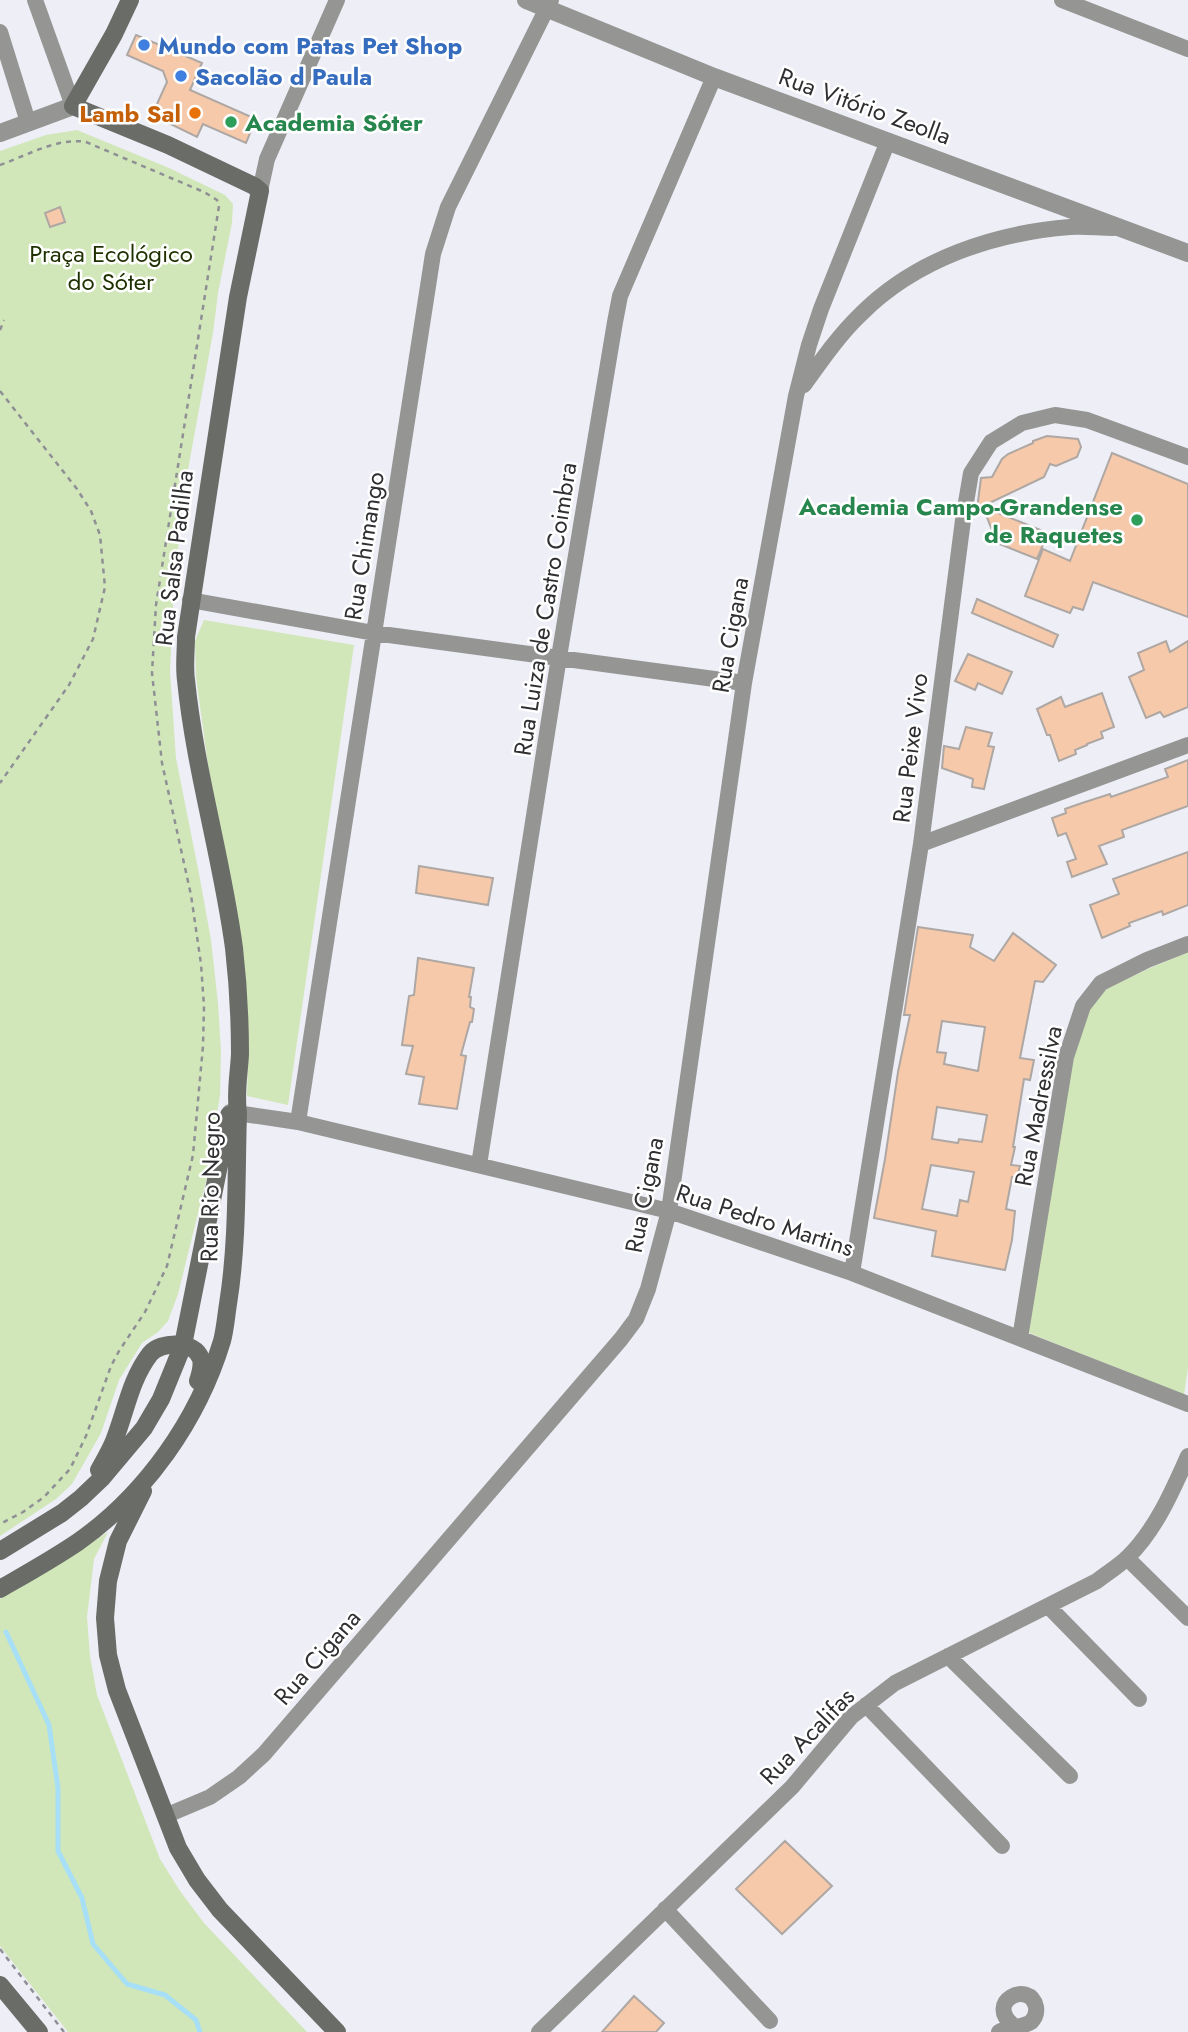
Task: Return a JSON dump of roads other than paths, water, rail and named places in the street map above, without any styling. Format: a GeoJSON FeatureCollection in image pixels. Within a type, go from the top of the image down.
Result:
{"type":"FeatureCollection","features":[{"type":"Feature","properties":{"kind":"main road"},"geometry":{"type":"LineString","coordinates":[[130,0],[73,106],[168,145],[260,191]]}},
{"type":"Feature","properties":{"kind":"main road","name":"Rua Salsa Padilha"},"geometry":{"type":"LineString","coordinates":[[235,1108],[240,1057],[234,950],[186,679],[186,637],[239,297],[260,191]]}},
{"type":"Feature","properties":{"kind":"main road","name":"Rua Rio Negro"},"geometry":{"type":"LineString","coordinates":[[0,1551],[62,1513],[81,1498],[102,1478],[144,1428],[162,1399],[183,1345],[235,1108]]}},
{"type":"Feature","properties":{"kind":"main road","name":"Rua Rio Negro"},"geometry":{"type":"LineString","coordinates":[[0,1588],[80,1541],[125,1502],[184,1428],[197,1403],[222,1340],[233,1272],[235,1108]]}},
{"type":"Feature","properties":{"kind":"main road"},"geometry":{"type":"LineString","coordinates":[[81,1498],[96,1477],[114,1441],[134,1379],[152,1351],[162,1346],[183,1345],[197,1352],[201,1359],[202,1369],[184,1428]]}},
{"type":"Feature","properties":{"kind":"main road"},"geometry":{"type":"LineString","coordinates":[[156,1466],[118,1541],[108,1581],[105,1618],[108,1655],[117,1690],[178,1848],[197,1880],[220,1910],[337,2032]]}},
{"type":"Feature","properties":{"kind":"main road"},"geometry":{"type":"LineString","coordinates":[[0,1985],[39,2032]]}},
{"type":"Feature","properties":{"kind":"street"},"geometry":{"type":"LineString","coordinates":[[0,133],[73,106],[35,0]]}},
{"type":"Feature","properties":{"kind":"street"},"geometry":{"type":"LineString","coordinates":[[260,191],[267,159],[337,0]]}},
{"type":"Feature","properties":{"kind":"street","name":"Rua Vitório Zeolla"},"geometry":{"type":"LineString","coordinates":[[526,0],[549,4],[714,76],[1188,253]]}},
{"type":"Feature","properties":{"kind":"street"},"geometry":{"type":"LineString","coordinates":[[1062,0],[1188,49]]}},
{"type":"Feature","properties":{"kind":"street","name":"Rua Chimango"},"geometry":{"type":"LineString","coordinates":[[298,1122],[433,254],[448,207],[549,4]]}},
{"type":"Feature","properties":{"kind":"street"},"geometry":{"type":"LineString","coordinates":[[0,32],[28,122]]}},
{"type":"Feature","properties":{"kind":"street","name":"Rua Luiza de Castro Coimbra"},"geometry":{"type":"LineString","coordinates":[[479,1165],[559,657],[620,296],[714,76]]}},
{"type":"Feature","properties":{"kind":"street","name":"Rua Cigana"},"geometry":{"type":"LineString","coordinates":[[165,1816],[210,1797],[239,1777],[264,1754],[636,1319],[648,1289],[668,1211],[744,683],[796,396],[821,309],[888,141]]}},
{"type":"Feature","properties":{"kind":"street","name":"Rua Cigana"},"geometry":{"type":"LineString","coordinates":[[796,396],[821,360],[861,313],[897,284],[930,263],[971,246],[1017,235],[1071,227],[1124,228]]}},
{"type":"Feature","properties":{"kind":"street","name":"Rua Peixe Vivo"},"geometry":{"type":"LineString","coordinates":[[852,1273],[921,844],[971,473],[991,442],[1022,423],[1055,415],[1087,420],[1188,457]]}},
{"type":"Feature","properties":{"kind":"street"},"geometry":{"type":"LineString","coordinates":[[190,600],[374,633],[744,683]]}},
{"type":"Feature","properties":{"kind":"street"},"geometry":{"type":"LineString","coordinates":[[921,844],[1188,745]]}},
{"type":"Feature","properties":{"kind":"street","name":"Rua Madressilva"},"geometry":{"type":"LineString","coordinates":[[1020,1338],[1066,1057],[1083,1006],[1101,983],[1147,960],[1188,944]]}},
{"type":"Feature","properties":{"kind":"street","name":"Rua Pedro Martins"},"geometry":{"type":"LineString","coordinates":[[235,1108],[668,1211],[852,1273],[1188,1404]]}},
{"type":"Feature","properties":{"kind":"street","name":"Rua Acalifas"},"geometry":{"type":"LineString","coordinates":[[539,2032],[792,1787],[851,1717],[895,1683],[1097,1581],[1127,1559],[1149,1532],[1171,1495],[1188,1456]]}},
{"type":"Feature","properties":{"kind":"street"},"geometry":{"type":"LineString","coordinates":[[1127,1559],[1188,1618]]}},
{"type":"Feature","properties":{"kind":"street"},"geometry":{"type":"LineString","coordinates":[[1048,1606],[1139,1699]]}},
{"type":"Feature","properties":{"kind":"street"},"geometry":{"type":"LineString","coordinates":[[948,1656],[1070,1776]]}},
{"type":"Feature","properties":{"kind":"street"},"geometry":{"type":"LineString","coordinates":[[866,1705],[1002,1846]]}},
{"type":"Feature","properties":{"kind":"street"},"geometry":{"type":"LineString","coordinates":[[665,1909],[770,2021]]}},
{"type":"Feature","properties":{"kind":"waterway"},"geometry":{"type":"LineString","coordinates":[[6,1632],[49,1725],[58,1788],[58,1851],[82,1898],[93,1944],[127,1984],[165,1995],[196,2020],[200,2032]]}},
{"type":"Feature","properties":{"kind":"place","name":"Mundo com Patas Pet Shop"},"geometry":{"type":"Point","coordinates":[144,45]}},
{"type":"Feature","properties":{"kind":"place","name":"Sacolão d Paula"},"geometry":{"type":"Point","coordinates":[181,76]}},
{"type":"Feature","properties":{"kind":"place","name":"Lamb Sal"},"geometry":{"type":"Point","coordinates":[195,113]}},
{"type":"Feature","properties":{"kind":"place","name":"Academia Sóter"},"geometry":{"type":"Point","coordinates":[231,122]}},
{"type":"Feature","properties":{"kind":"place","name":"Academia Campo-Grandense de Raquetes"},"geometry":{"type":"Point","coordinates":[1137,520]}},
{"type":"Feature","properties":{"kind":"park label","name":"Praça Ecológico do Sóter"},"geometry":{"type":"Point","coordinates":[111,267]}}]}
